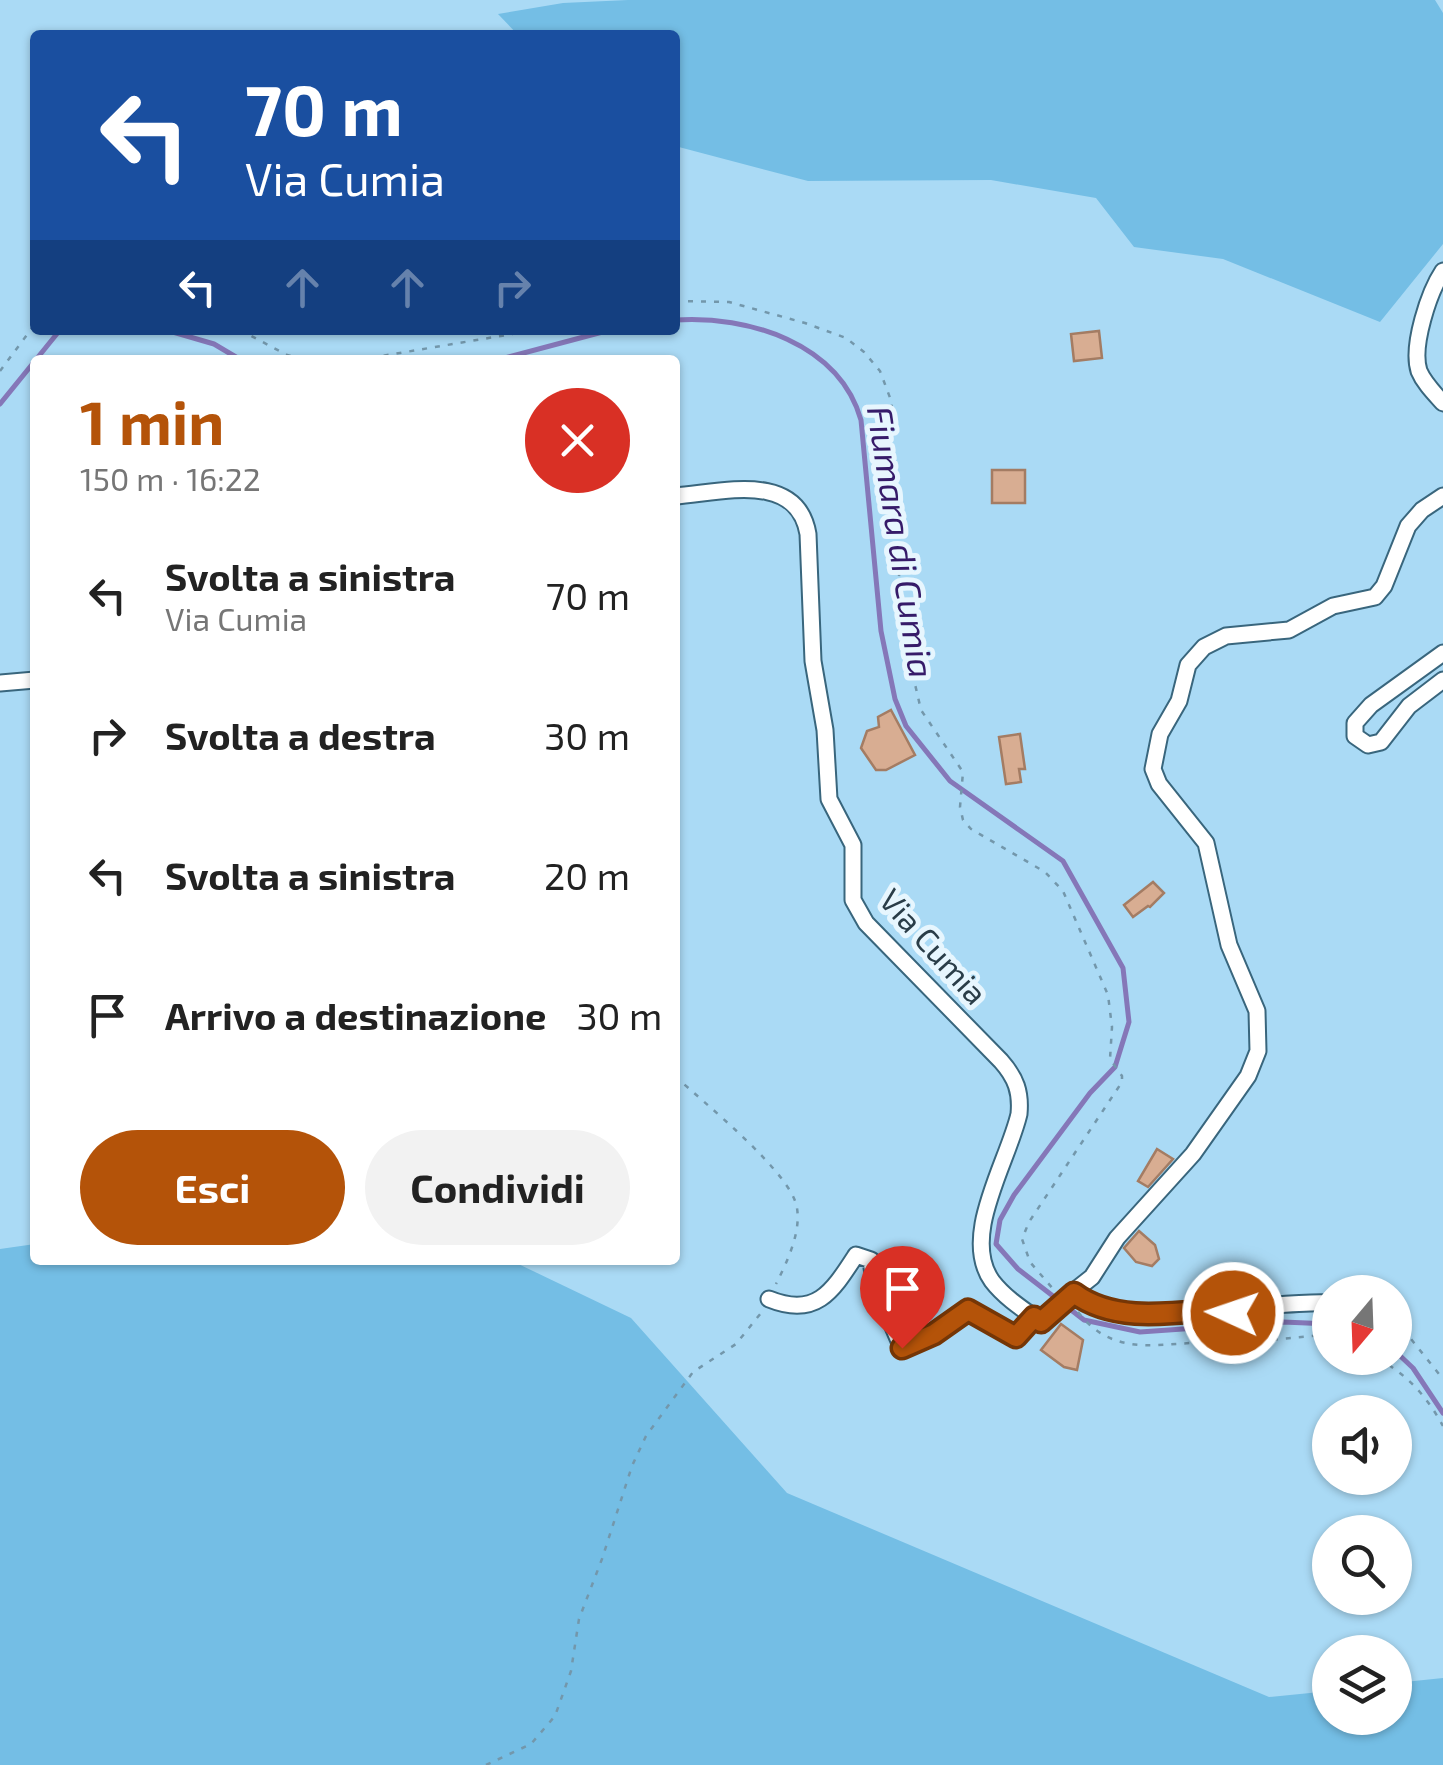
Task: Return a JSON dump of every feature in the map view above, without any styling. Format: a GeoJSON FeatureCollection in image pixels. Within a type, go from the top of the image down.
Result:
{"type":"FeatureCollection","features":[{"type":"Feature","properties":{"kind":"street"},"geometry":{"type":"LineString","coordinates":[[1443,271],[1430,296],[1417,356],[1420,373],[1443,403]]}},
{"type":"Feature","properties":{"kind":"street","name":"Via Cumia"},"geometry":{"type":"LineString","coordinates":[[680,496],[753,489],[787,499],[804,517],[813,661],[828,749],[829,798],[853,845],[853,900],[866,922],[1015,1079],[1020,1096],[1019,1114],[984,1220],[980,1247],[994,1283],[1041,1316]]}},
{"type":"Feature","properties":{"kind":"street"},"geometry":{"type":"LineString","coordinates":[[769,1299],[789,1307],[806,1305],[825,1297],[856,1255],[871,1260],[885,1312],[902,1348],[934,1334],[968,1310],[1016,1337],[1092,1277],[1117,1238],[1193,1154],[1248,1076],[1258,1052],[1258,1011],[1229,945],[1210,853],[1200,831],[1159,784],[1153,770],[1160,734],[1179,701],[1188,665],[1204,647],[1226,636],[1289,630],[1332,606],[1375,597],[1384,586],[1408,526],[1422,510],[1443,496]]}},
{"type":"Feature","properties":{"kind":"street"},"geometry":{"type":"LineString","coordinates":[[1443,653],[1359,716],[1355,736],[1368,745],[1382,742],[1409,706],[1443,680]]}},
{"type":"Feature","properties":{"kind":"street"},"geometry":{"type":"LineString","coordinates":[[0,683],[30,680]]}},
{"type":"Feature","properties":{"kind":"street"},"geometry":{"type":"LineString","coordinates":[[1068,1297],[1122,1313],[1312,1304]]}},
{"type":"Feature","properties":{"kind":"street"},"geometry":{"type":"LineString","coordinates":[[1233,1310],[1234,1341]]}},
{"type":"Feature","properties":{"kind":"path"},"geometry":{"type":"LineString","coordinates":[[680,301],[729,302],[846,338],[873,362],[888,389],[892,416],[884,485],[900,544],[898,611],[921,710],[964,772],[960,806],[963,820],[1058,884],[1112,1009],[1109,1054],[1122,1082],[1029,1222],[1022,1239],[1030,1262],[1068,1297],[1084,1320],[1126,1344],[1312,1337]]}},
{"type":"Feature","properties":{"kind":"path"},"geometry":{"type":"LineString","coordinates":[[0,371],[30,331]]}},
{"type":"Feature","properties":{"kind":"path"},"geometry":{"type":"LineString","coordinates":[[249,335],[287,355]]}},
{"type":"Feature","properties":{"kind":"path"},"geometry":{"type":"LineString","coordinates":[[388,355],[506,335]]}},
{"type":"Feature","properties":{"kind":"path"},"geometry":{"type":"LineString","coordinates":[[486,1765],[531,1744],[548,1728],[572,1671],[578,1620],[646,1436],[688,1378],[742,1338],[769,1299],[794,1236],[798,1217],[794,1194],[778,1172],[680,1081]]}},
{"type":"Feature","properties":{"kind":"path"},"geometry":{"type":"LineString","coordinates":[[1412,1340],[1443,1379]]}},
{"type":"Feature","properties":{"kind":"path"},"geometry":{"type":"LineString","coordinates":[[1406,1375],[1428,1398],[1443,1426]]}},
{"type":"Feature","properties":{"kind":"shaded area"},"geometry":{"type":"Polygon","coordinates":[[[1435,0],[1443,13],[1443,244],[1380,322],[1223,259],[1134,247],[1096,198],[991,180],[808,181],[680,147],[680,30],[513,30],[498,14],[563,3],[1435,0]]]}},
{"type":"Feature","properties":{"kind":"shaded area"},"geometry":{"type":"Polygon","coordinates":[[[30,1245],[30,1265],[520,1265],[631,1318],[787,1493],[1269,1697],[1312,1693],[1312,1735],[1412,1735],[1412,1681],[1443,1678],[1443,1765],[0,1765],[0,1249],[30,1245]]]}},
{"type":"Feature","properties":{"kind":"building"},"geometry":{"type":"Polygon","coordinates":[[[1099,331],[1102,358],[1074,361],[1071,334],[1099,331]]]}},
{"type":"Feature","properties":{"kind":"building"},"geometry":{"type":"Polygon","coordinates":[[[992,470],[1025,470],[1025,503],[992,503],[992,470]]]}},
{"type":"Feature","properties":{"kind":"building"},"geometry":{"type":"Polygon","coordinates":[[[891,710],[915,755],[886,770],[876,770],[861,748],[867,731],[879,727],[878,717],[891,710]]]}},
{"type":"Feature","properties":{"kind":"building"},"geometry":{"type":"Polygon","coordinates":[[[1020,734],[1025,769],[1019,769],[1021,782],[1006,784],[999,737],[1020,734]]]}},
{"type":"Feature","properties":{"kind":"building"},"geometry":{"type":"Polygon","coordinates":[[[1153,882],[1164,893],[1133,917],[1124,905],[1153,882]]]}},
{"type":"Feature","properties":{"kind":"building"},"geometry":{"type":"Polygon","coordinates":[[[1157,1149],[1173,1159],[1148,1187],[1138,1181],[1157,1149]]]}},
{"type":"Feature","properties":{"kind":"building"},"geometry":{"type":"Polygon","coordinates":[[[1139,1231],[1155,1245],[1159,1259],[1152,1266],[1136,1262],[1124,1248],[1139,1231]]]}},
{"type":"Feature","properties":{"kind":"building"},"geometry":{"type":"Polygon","coordinates":[[[1061,1324],[1083,1340],[1077,1370],[1064,1367],[1041,1350],[1061,1324]]]}},
{"type":"Feature","properties":{"kind":"waterway","name":"Fiumara di Cumia"},"geometry":{"type":"LineString","coordinates":[[680,320],[732,323],[787,339],[812,353],[850,393],[861,420],[881,631],[895,699],[906,726],[950,781],[1063,861],[1123,968],[1129,1022],[1115,1067],[1090,1093],[1014,1195],[1000,1220],[996,1244],[1018,1269],[1084,1320],[1140,1332],[1312,1323]]}},
{"type":"Feature","properties":{"kind":"waterway","name":"Fiumara di Cumia"},"geometry":{"type":"LineString","coordinates":[[40,355],[56,335]]}},
{"type":"Feature","properties":{"kind":"waterway","name":"Fiumara di Cumia"},"geometry":{"type":"LineString","coordinates":[[183,335],[214,344],[233,355]]}},
{"type":"Feature","properties":{"kind":"waterway","name":"Fiumara di Cumia"},"geometry":{"type":"LineString","coordinates":[[516,355],[591,335]]}},
{"type":"Feature","properties":{"kind":"waterway","name":"Fiumara di Cumia"},"geometry":{"type":"LineString","coordinates":[[0,404],[30,367]]}},
{"type":"Feature","properties":{"kind":"waterway","name":"Fiumara di Cumia"},"geometry":{"type":"LineString","coordinates":[[1412,1367],[1443,1413]]}},
{"type":"Feature","properties":{"kind":"route"},"geometry":{"type":"LineString","coordinates":[[902,1348],[934,1334],[968,1310],[1016,1337],[1034,1317],[1041,1322],[1074,1293],[1085,1301],[1122,1313],[1233,1308],[1233,1313]]}}]}
